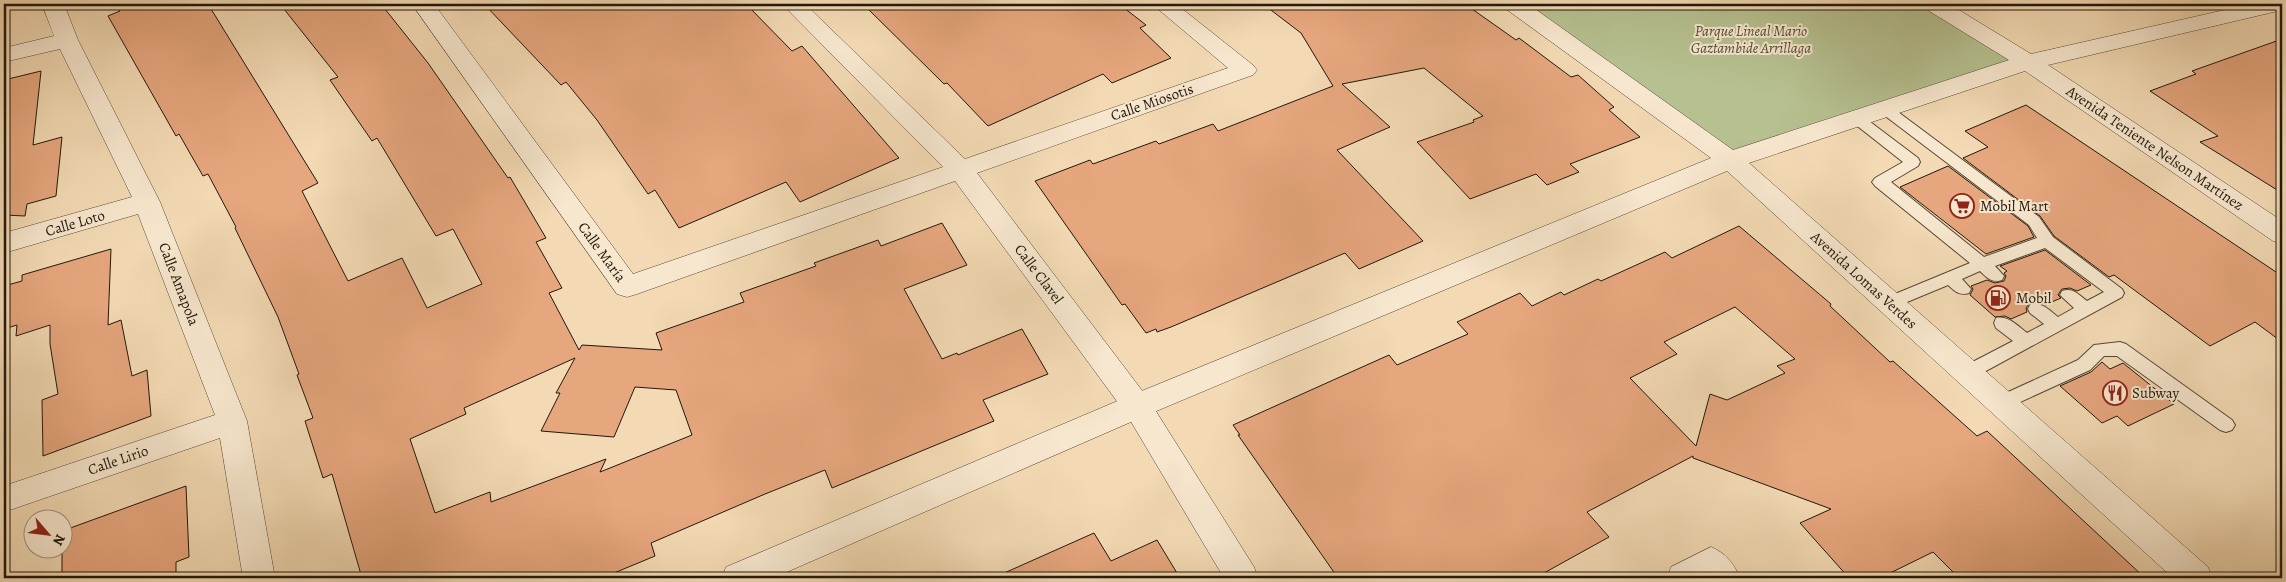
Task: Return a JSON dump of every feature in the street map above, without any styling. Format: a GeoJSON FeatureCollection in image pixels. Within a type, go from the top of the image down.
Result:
{"type":"FeatureCollection","features":[{"type":"Feature","properties":{"kind":"street","name":"Calle Amapola"},"geometry":{"type":"LineString","coordinates":[[53,4],[67,40],[147,202],[232,421],[259,578]]}},
{"type":"Feature","properties":{"kind":"street","name":"Calle María"},"geometry":{"type":"LineString","coordinates":[[423,4],[627,287],[960,169]]}},
{"type":"Feature","properties":{"kind":"street","name":"Calle Clavel"},"geometry":{"type":"LineString","coordinates":[[793,4],[960,169],[1137,406],[1242,578]]}},
{"type":"Feature","properties":{"kind":"street","name":"Calle Miosotis"},"geometry":{"type":"LineString","coordinates":[[960,169],[1244,70],[1163,4]]}},
{"type":"Feature","properties":{"kind":"street","name":"Avenida Lomas Verdes"},"geometry":{"type":"LineString","coordinates":[[1514,4],[1730,160],[2196,578]]}},
{"type":"Feature","properties":{"kind":"street","name":"Avenida Teniente Nelson Martínez"},"geometry":{"type":"LineString","coordinates":[[1934,4],[2028,62],[2282,234]]}},
{"type":"Feature","properties":{"kind":"street"},"geometry":{"type":"LineString","coordinates":[[738,578],[1137,406],[1730,160],[2028,62],[2280,4]]}},
{"type":"Feature","properties":{"kind":"street"},"geometry":{"type":"LineString","coordinates":[[4,55],[67,40]]}},
{"type":"Feature","properties":{"kind":"street","name":"Calle Loto"},"geometry":{"type":"LineString","coordinates":[[4,243],[147,202]]}},
{"type":"Feature","properties":{"kind":"street","name":"Calle Lirio"},"geometry":{"type":"LineString","coordinates":[[4,499],[232,421]]}},
{"type":"Feature","properties":{"kind":"street"},"geometry":{"type":"LineString","coordinates":[[1683,578],[1711,562],[1724,578]]}},
{"type":"Feature","properties":{"kind":"lane"},"geometry":{"type":"LineString","coordinates":[[1885,109],[2034,221],[2047,241],[2116,293],[1968,373]]}},
{"type":"Feature","properties":{"kind":"lane"},"geometry":{"type":"LineString","coordinates":[[1856,118],[1913,162],[1880,182],[1996,276]]}},
{"type":"Feature","properties":{"kind":"lane"},"geometry":{"type":"LineString","coordinates":[[1889,303],[1982,264],[2047,241]]}},
{"type":"Feature","properties":{"kind":"lane"},"geometry":{"type":"LineString","coordinates":[[2015,252],[2028,263]]}},
{"type":"Feature","properties":{"kind":"lane"},"geometry":{"type":"LineString","coordinates":[[1950,278],[1963,289]]}},
{"type":"Feature","properties":{"kind":"lane"},"geometry":{"type":"LineString","coordinates":[[2068,295],[2086,309]]}},
{"type":"Feature","properties":{"kind":"lane"},"geometry":{"type":"LineString","coordinates":[[2036,309],[2057,325]]}},
{"type":"Feature","properties":{"kind":"lane"},"geometry":{"type":"LineString","coordinates":[[2002,323],[2025,341]]}},
{"type":"Feature","properties":{"kind":"lane"},"geometry":{"type":"LineString","coordinates":[[2001,403],[2084,365],[2100,350],[2120,350],[2226,425]]}},
{"type":"Feature","properties":{"kind":"green space","name":"Parque Lineal Mario Gaztambide Arrillaga"},"geometry":{"type":"Polygon","coordinates":[[[1514,4],[1934,4],[2028,62],[1730,160],[1514,4]]]}},
{"type":"Feature","properties":{"kind":"building"},"geometry":{"type":"Polygon","coordinates":[[[115,4],[208,4],[318,183],[302,191],[348,281],[402,258],[427,308],[482,284],[453,229],[436,236],[377,138],[372,141],[330,80],[338,77],[280,4],[381,4],[428,63],[508,178],[510,177],[546,238],[536,242],[562,288],[549,293],[579,350],[582,345],[662,350],[656,333],[744,302],[740,293],[816,266],[814,263],[878,240],[881,246],[942,223],[967,265],[904,289],[942,359],[957,353],[958,355],[1022,329],[1048,374],[983,400],[994,421],[832,488],[825,470],[765,494],[651,543],[655,556],[602,578],[362,578],[332,474],[323,478],[305,421],[313,418],[278,317],[236,227],[208,174],[203,176],[179,134],[176,136],[108,16],[120,11],[115,4]],[[575,358],[464,408],[466,414],[410,439],[435,513],[490,492],[491,502],[606,459],[600,472],[692,435],[676,390],[635,387],[614,437],[541,431],[560,393],[556,393],[575,358]]]}},
{"type":"Feature","properties":{"kind":"building"},"geometry":{"type":"Polygon","coordinates":[[[484,4],[746,4],[792,51],[802,46],[899,158],[800,202],[786,182],[679,228],[655,190],[648,194],[597,120],[566,82],[561,85],[484,4]]]}},
{"type":"Feature","properties":{"kind":"building"},"geometry":{"type":"Polygon","coordinates":[[[863,4],[1119,4],[1146,25],[1140,28],[1171,58],[1112,83],[1103,74],[988,126],[947,83],[944,84],[863,4]]]}},
{"type":"Feature","properties":{"kind":"building"},"geometry":{"type":"Polygon","coordinates":[[[1263,4],[1465,4],[1516,40],[1519,38],[1571,77],[1578,75],[1614,107],[1609,110],[1640,137],[1570,164],[1579,172],[1547,185],[1536,174],[1470,199],[1417,142],[1474,122],[1473,120],[1483,116],[1424,68],[1342,84],[1390,127],[1337,150],[1423,241],[1359,269],[1345,253],[1171,327],[1157,332],[1156,329],[1146,333],[1125,304],[1122,305],[1035,181],[1090,160],[1093,164],[1156,141],[1159,144],[1213,124],[1218,131],[1333,86],[1301,33],[1263,4]]]}},
{"type":"Feature","properties":{"kind":"building"},"geometry":{"type":"Polygon","coordinates":[[[2282,39],[2282,193],[2200,142],[2218,136],[2150,91],[2196,74],[2192,71],[2282,39]]]}},
{"type":"Feature","properties":{"kind":"building"},"geometry":{"type":"Polygon","coordinates":[[[41,71],[33,145],[62,137],[56,196],[27,204],[25,216],[4,215],[4,80],[41,71]]]}},
{"type":"Feature","properties":{"kind":"building"},"geometry":{"type":"Polygon","coordinates":[[[2026,105],[2282,276],[2282,342],[2255,322],[2210,346],[2114,275],[2109,277],[2054,236],[2040,216],[1963,158],[1988,147],[1965,131],[2026,105]]]}},
{"type":"Feature","properties":{"kind":"building","name":"Mobil Mart"},"geometry":{"type":"Polygon","coordinates":[[[1948,166],[2028,226],[2034,237],[1986,254],[1900,187],[1948,166]]]}},
{"type":"Feature","properties":{"kind":"building"},"geometry":{"type":"Polygon","coordinates":[[[1739,226],[1831,304],[1830,306],[1890,362],[1893,361],[1977,436],[1987,431],[2145,578],[1959,578],[1933,552],[1880,578],[1849,578],[1800,523],[1831,509],[1693,458],[1693,456],[1587,512],[1609,537],[1535,578],[1338,578],[1238,435],[1240,435],[1233,425],[1389,355],[1397,365],[1468,334],[1457,322],[1520,293],[1532,306],[1561,292],[1564,295],[1598,279],[1601,281],[1665,252],[1672,258],[1739,226]],[[1735,307],[1664,342],[1677,354],[1630,378],[1696,446],[1710,394],[1727,400],[1785,373],[1777,366],[1795,359],[1735,307]]]}},
{"type":"Feature","properties":{"kind":"building"},"geometry":{"type":"Polygon","coordinates":[[[111,249],[108,325],[121,320],[132,376],[147,370],[151,416],[43,456],[42,400],[58,394],[50,344],[50,325],[16,336],[17,325],[4,329],[4,286],[22,281],[22,275],[111,249]]]}},
{"type":"Feature","properties":{"kind":"building"},"geometry":{"type":"Polygon","coordinates":[[[2045,250],[2091,285],[2077,291],[2070,288],[2062,289],[2058,295],[2061,298],[2045,305],[2038,302],[2030,303],[2026,308],[2027,312],[2011,319],[2005,316],[1995,317],[1970,295],[1973,289],[1971,286],[1987,280],[1995,283],[2004,281],[2006,276],[2004,273],[2007,271],[2000,266],[2045,250]]]}},
{"type":"Feature","properties":{"kind":"building","name":"Subway"},"geometry":{"type":"Polygon","coordinates":[[[2102,362],[2110,369],[2123,363],[2174,404],[2128,426],[2117,416],[2102,423],[2060,386],[2091,372],[2102,362]]]}},
{"type":"Feature","properties":{"kind":"building"},"geometry":{"type":"Polygon","coordinates":[[[186,486],[189,557],[176,562],[176,578],[62,578],[62,560],[72,560],[72,527],[186,486]]]}},
{"type":"Feature","properties":{"kind":"building"},"geometry":{"type":"Polygon","coordinates":[[[1094,533],[1111,561],[1157,540],[1180,578],[993,578],[1094,533]]]}},
{"type":"Feature","properties":{"kind":"place","name":"Mobil Mart"},"geometry":{"type":"Point","coordinates":[1962,206]}},
{"type":"Feature","properties":{"kind":"place","name":"Mobil"},"geometry":{"type":"Point","coordinates":[1998,298]}},
{"type":"Feature","properties":{"kind":"place","name":"Subway"},"geometry":{"type":"Point","coordinates":[2115,393]}}]}
